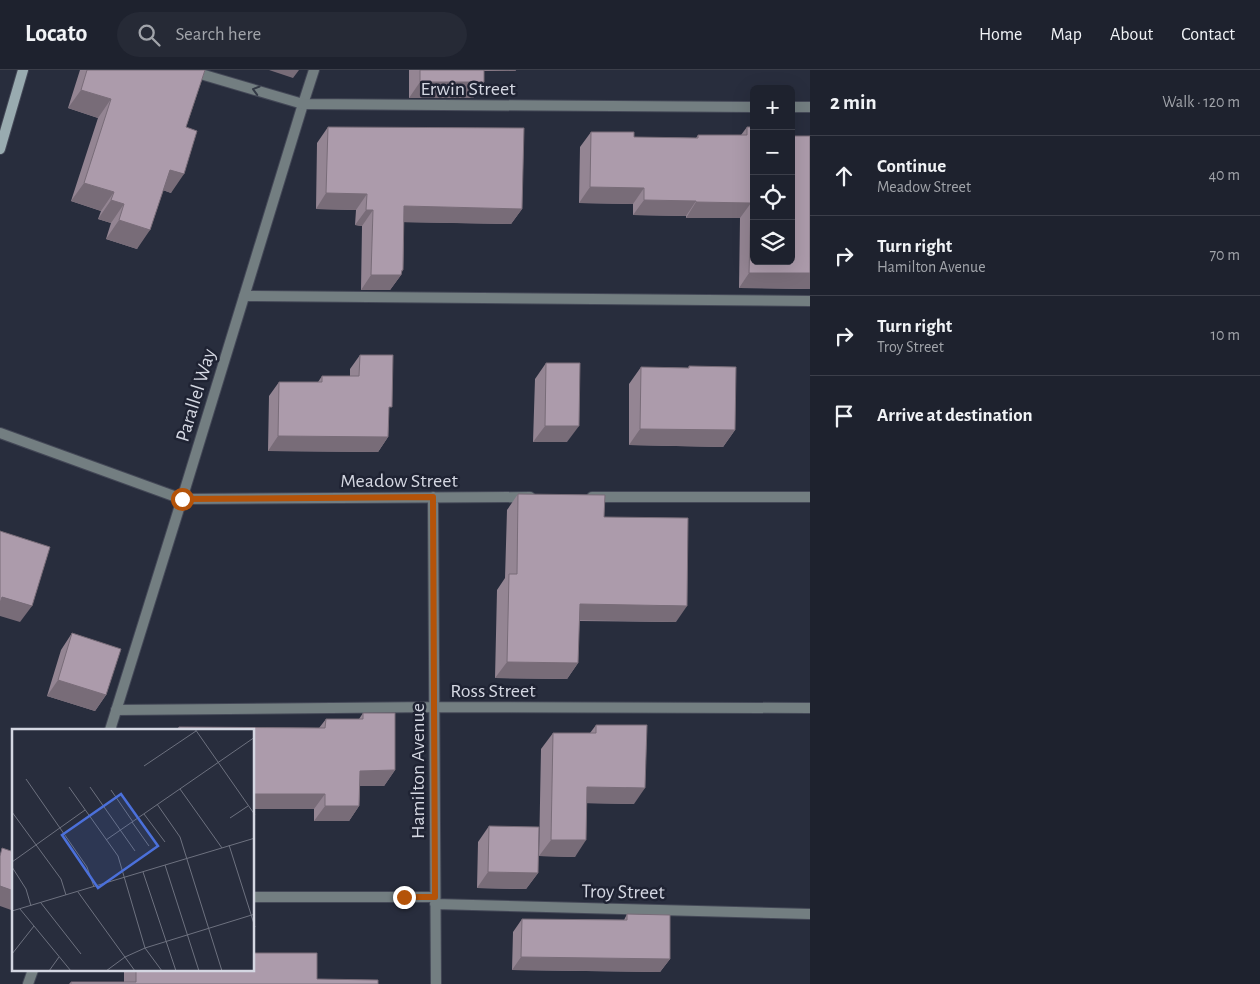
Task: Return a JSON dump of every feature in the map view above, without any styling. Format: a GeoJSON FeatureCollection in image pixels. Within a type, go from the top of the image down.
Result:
{"type":"FeatureCollection","features":[{"type":"Feature","properties":{"kind":"street"},"geometry":{"type":"LineString","coordinates":[[0,149],[23,70]]}},
{"type":"Feature","properties":{"kind":"street","name":"Erwin Street"},"geometry":{"type":"LineString","coordinates":[[187,70],[303,104],[750,107]]}},
{"type":"Feature","properties":{"kind":"street","name":"Parallel Way"},"geometry":{"type":"LineString","coordinates":[[110,729],[314,70]]}},
{"type":"Feature","properties":{"kind":"street"},"geometry":{"type":"LineString","coordinates":[[795,107],[810,107]]}},
{"type":"Feature","properties":{"kind":"street"},"geometry":{"type":"LineString","coordinates":[[244,296],[810,300]]}},
{"type":"Feature","properties":{"kind":"street","name":"Meadow Street"},"geometry":{"type":"LineString","coordinates":[[0,433],[182,499],[540,497]]}},
{"type":"Feature","properties":{"kind":"street","name":"Hamilton Avenue"},"geometry":{"type":"LineString","coordinates":[[433,497],[436,984]]}},
{"type":"Feature","properties":{"kind":"street"},"geometry":{"type":"LineString","coordinates":[[579,497],[810,497]]}},
{"type":"Feature","properties":{"kind":"street","name":"Ross Street"},"geometry":{"type":"LineString","coordinates":[[116,710],[434,707],[810,708]]}},
{"type":"Feature","properties":{"kind":"street","name":"Troy Street"},"geometry":{"type":"LineString","coordinates":[[255,897],[435,901],[810,914]]}},
{"type":"Feature","properties":{"kind":"street"},"geometry":{"type":"LineString","coordinates":[[28,984],[32,972]]}},
{"type":"Feature","properties":{"kind":"building"},"geometry":{"type":"Polygon","coordinates":[[[87,70],[205,70],[186,127],[197,131],[184,174],[170,170],[150,230],[119,220],[124,204],[111,200],[114,192],[84,183],[111,99],[81,90],[87,70]]]}},
{"type":"Feature","properties":{"kind":"building"},"geometry":{"type":"Polygon","coordinates":[[[420,70],[484,70],[484,82],[420,82],[420,70]]]}},
{"type":"Feature","properties":{"kind":"building"},"geometry":{"type":"Polygon","coordinates":[[[328,127],[524,128],[522,209],[404,206],[403,270],[401,275],[371,275],[373,210],[366,210],[367,194],[326,193],[328,127]]]}},
{"type":"Feature","properties":{"kind":"building"},"geometry":{"type":"Polygon","coordinates":[[[747,127],[750,127],[750,203],[644,200],[644,188],[590,187],[591,132],[634,132],[634,137],[698,138],[698,135],[747,135],[747,127]]]}},
{"type":"Feature","properties":{"kind":"building"},"geometry":{"type":"Polygon","coordinates":[[[795,136],[810,136],[810,273],[749,273],[750,238],[750,265],[795,265],[795,136]]]}},
{"type":"Feature","properties":{"kind":"building"},"geometry":{"type":"Polygon","coordinates":[[[360,355],[393,355],[392,407],[389,407],[388,437],[278,436],[279,382],[322,382],[322,376],[359,376],[360,355]]]}},
{"type":"Feature","properties":{"kind":"building"},"geometry":{"type":"Polygon","coordinates":[[[546,363],[580,363],[579,426],[545,426],[546,363]]]}},
{"type":"Feature","properties":{"kind":"building"},"geometry":{"type":"Polygon","coordinates":[[[689,366],[736,367],[735,430],[640,429],[641,367],[689,368],[689,366]]]}},
{"type":"Feature","properties":{"kind":"building"},"geometry":{"type":"Polygon","coordinates":[[[518,494],[605,495],[604,517],[688,518],[687,606],[580,604],[578,663],[507,662],[509,574],[517,574],[518,494]]]}},
{"type":"Feature","properties":{"kind":"building"},"geometry":{"type":"Polygon","coordinates":[[[0,531],[50,547],[32,606],[2,597],[0,603],[0,531]]]}},
{"type":"Feature","properties":{"kind":"building"},"geometry":{"type":"Polygon","coordinates":[[[72,633],[121,649],[106,695],[58,680],[72,633]]]}},
{"type":"Feature","properties":{"kind":"building"},"geometry":{"type":"Polygon","coordinates":[[[363,713],[395,713],[395,770],[360,771],[359,806],[325,806],[325,794],[255,794],[255,729],[179,729],[179,727],[325,728],[326,719],[363,719],[363,713]]]}},
{"type":"Feature","properties":{"kind":"building"},"geometry":{"type":"Polygon","coordinates":[[[596,725],[647,725],[645,788],[587,787],[586,840],[551,840],[553,733],[596,733],[596,725]]]}},
{"type":"Feature","properties":{"kind":"building"},"geometry":{"type":"Polygon","coordinates":[[[489,826],[539,827],[538,873],[488,872],[489,826]]]}},
{"type":"Feature","properties":{"kind":"building"},"geometry":{"type":"Polygon","coordinates":[[[2,848],[12,851],[12,890],[0,886],[0,856],[2,848]]]}},
{"type":"Feature","properties":{"kind":"building"},"geometry":{"type":"Polygon","coordinates":[[[627,914],[670,915],[670,959],[521,957],[522,919],[627,920],[627,914]]]}},
{"type":"Feature","properties":{"kind":"building"},"geometry":{"type":"Polygon","coordinates":[[[255,953],[317,953],[317,979],[378,980],[378,984],[71,984],[71,982],[136,982],[136,972],[255,972],[255,953]]]}},
{"type":"Feature","properties":{"kind":"route"},"geometry":{"type":"LineString","coordinates":[[182,499],[433,497],[435,897],[404,897]]}}]}
